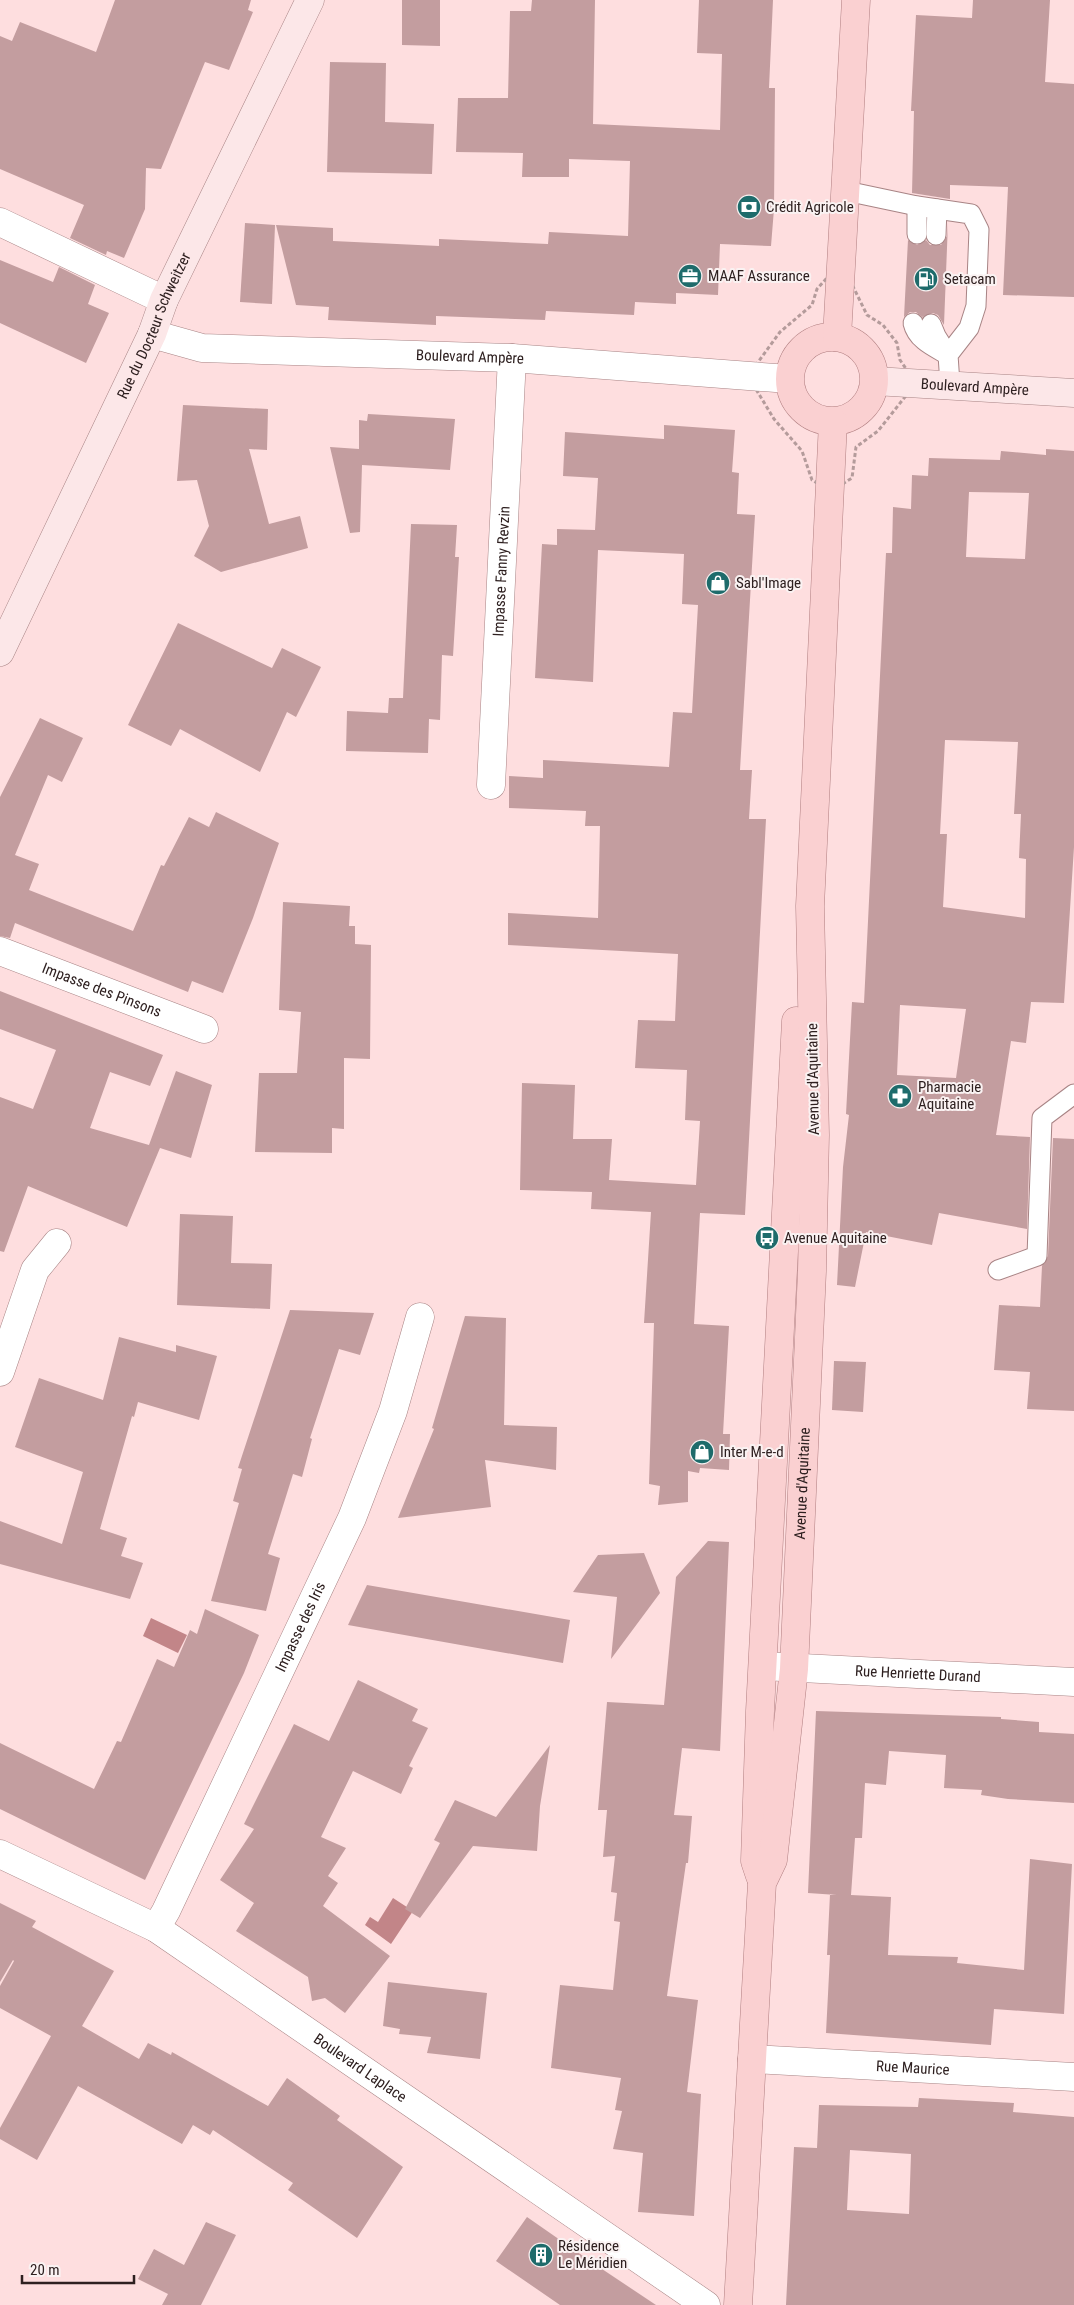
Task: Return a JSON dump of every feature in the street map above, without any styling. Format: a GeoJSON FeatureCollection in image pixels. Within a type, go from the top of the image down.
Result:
{"type":"FeatureCollection","features":[{"type":"Feature","properties":{"kind":"main road"},"geometry":{"type":"LineString","coordinates":[[837,337],[856,0]]}},
{"type":"Feature","properties":{"kind":"main road"},"geometry":{"type":"LineString","coordinates":[[837,337],[852,341],[865,353],[872,366],[874,381],[872,395],[862,410],[848,419],[833,422],[815,419],[802,410],[792,395],[789,379],[792,364],[802,348],[819,338],[837,337]]}},
{"type":"Feature","properties":{"kind":"main road"},"geometry":{"type":"LineString","coordinates":[[810,906],[833,422]]}},
{"type":"Feature","properties":{"kind":"main road","name":"Avenue d'Aquitaine"},"geometry":{"type":"LineString","coordinates":[[762,1883],[755,1861],[763,1666],[797,996],[810,906]]}},
{"type":"Feature","properties":{"kind":"main road","name":"Avenue d'Aquitaine"},"geometry":{"type":"LineString","coordinates":[[762,1883],[773,1860],[794,1669],[813,1245],[814,1136],[810,906]]}},
{"type":"Feature","properties":{"kind":"main road"},"geometry":{"type":"LineString","coordinates":[[738,2305],[762,1883]]}},
{"type":"Feature","properties":{"kind":"street","name":"Rue du Docteur Schweitzer"},"geometry":{"type":"LineString","coordinates":[[0,652],[152,334],[164,300],[310,0]]}},
{"type":"Feature","properties":{"kind":"street"},"geometry":{"type":"LineString","coordinates":[[0,222],[164,300]]}},
{"type":"Feature","properties":{"kind":"street","name":"Boulevard Ampère"},"geometry":{"type":"LineString","coordinates":[[152,334],[202,348],[512,358],[789,379]]}},
{"type":"Feature","properties":{"kind":"street","name":"Impasse Fanny Revzin"},"geometry":{"type":"LineString","coordinates":[[491,785],[512,358]]}},
{"type":"Feature","properties":{"kind":"street","name":"Boulevard Ampère"},"geometry":{"type":"LineString","coordinates":[[874,381],[950,384],[1074,393]]}},
{"type":"Feature","properties":{"kind":"street","name":"Impasse des Pinsons"},"geometry":{"type":"LineString","coordinates":[[0,951],[204,1029]]}},
{"type":"Feature","properties":{"kind":"street"},"geometry":{"type":"LineString","coordinates":[[0,1372],[35,1270],[57,1243]]}},
{"type":"Feature","properties":{"kind":"street","name":"Impasse des Iris"},"geometry":{"type":"LineString","coordinates":[[156,1928],[166,1911],[352,1518],[393,1411],[420,1317]]}},
{"type":"Feature","properties":{"kind":"street","name":"Rue Henriette Durand"},"geometry":{"type":"LineString","coordinates":[[763,1666],[1074,1682]]}},
{"type":"Feature","properties":{"kind":"street","name":"Boulevard Laplace"},"geometry":{"type":"LineString","coordinates":[[0,1854],[156,1928],[706,2305]]}},
{"type":"Feature","properties":{"kind":"street","name":"Rue Maurice"},"geometry":{"type":"LineString","coordinates":[[752,2059],[1074,2077]]}},
{"type":"Feature","properties":{"kind":"lane"},"geometry":{"type":"LineString","coordinates":[[846,191],[917,206],[970,214],[979,230],[976,306],[969,328],[948,356]]}},
{"type":"Feature","properties":{"kind":"lane"},"geometry":{"type":"LineString","coordinates":[[917,206],[917,234]]}},
{"type":"Feature","properties":{"kind":"lane"},"geometry":{"type":"LineString","coordinates":[[936,235],[937,209]]}},
{"type":"Feature","properties":{"kind":"lane"},"geometry":{"type":"LineString","coordinates":[[922,324],[936,336],[948,356],[950,384]]}},
{"type":"Feature","properties":{"kind":"lane"},"geometry":{"type":"LineString","coordinates":[[998,1270],[1037,1256],[1042,1118],[1074,1094]]}},
{"type":"Feature","properties":{"kind":"path"},"geometry":{"type":"LineString","coordinates":[[830,491],[852,478],[856,447],[878,431],[916,383],[900,360],[897,343],[883,325],[867,315],[842,262]]}},
{"type":"Feature","properties":{"kind":"shaded area"},"geometry":{"type":"Polygon","coordinates":[[[151,1618],[187,1635],[178,1653],[143,1636],[151,1618]]]}},
{"type":"Feature","properties":{"kind":"shaded area"},"geometry":{"type":"Polygon","coordinates":[[[393,1898],[413,1911],[391,1944],[365,1925],[370,1917],[378,1922],[393,1898]]]}},
{"type":"Feature","properties":{"kind":"building"},"geometry":{"type":"Polygon","coordinates":[[[115,0],[251,0],[248,10],[253,12],[229,70],[205,62],[161,169],[146,168],[145,209],[124,258],[107,251],[106,255],[70,238],[84,205],[0,169],[0,36],[12,41],[20,22],[96,52],[115,0]]]}},
{"type":"Feature","properties":{"kind":"building"},"geometry":{"type":"Polygon","coordinates":[[[402,0],[440,0],[440,46],[402,45],[402,0]]]}},
{"type":"Feature","properties":{"kind":"building"},"geometry":{"type":"Polygon","coordinates":[[[532,0],[595,0],[593,124],[720,130],[722,54],[697,53],[699,0],[773,0],[769,88],[775,88],[774,209],[771,246],[720,244],[718,295],[676,293],[676,304],[635,302],[634,315],[546,311],[545,320],[436,316],[436,325],[328,320],[329,307],[296,305],[276,225],[333,228],[333,241],[439,246],[439,239],[548,244],[549,232],[628,236],[630,161],[569,159],[569,177],[522,177],[523,153],[456,152],[458,98],[508,98],[510,11],[531,11],[532,0]]]}},
{"type":"Feature","properties":{"kind":"building"},"geometry":{"type":"Polygon","coordinates":[[[973,0],[1050,0],[1045,82],[1074,84],[1074,297],[1003,295],[1008,187],[950,185],[950,199],[912,193],[914,111],[911,111],[916,15],[972,18],[973,0]]]}},
{"type":"Feature","properties":{"kind":"building"},"geometry":{"type":"Polygon","coordinates":[[[330,62],[386,63],[385,122],[434,124],[432,174],[327,172],[330,62]]]}},
{"type":"Feature","properties":{"kind":"building","name":"Setacam"},"geometry":{"type":"Polygon","coordinates":[[[948,222],[944,325],[938,315],[933,313],[922,317],[916,312],[910,312],[904,317],[908,240],[917,245],[926,240],[930,245],[941,245],[947,236],[948,222]]]}},
{"type":"Feature","properties":{"kind":"building"},"geometry":{"type":"Polygon","coordinates":[[[245,223],[275,225],[272,304],[240,302],[245,223]]]}},
{"type":"Feature","properties":{"kind":"building"},"geometry":{"type":"Polygon","coordinates":[[[0,260],[53,282],[59,267],[95,285],[88,304],[109,313],[86,363],[0,323],[0,260]]]}},
{"type":"Feature","properties":{"kind":"building"},"geometry":{"type":"Polygon","coordinates":[[[183,405],[268,409],[267,450],[249,449],[269,524],[300,516],[308,548],[221,572],[194,556],[209,526],[197,480],[177,481],[183,405]]]}},
{"type":"Feature","properties":{"kind":"building"},"geometry":{"type":"Polygon","coordinates":[[[368,414],[455,419],[450,470],[362,465],[360,532],[350,533],[330,447],[359,449],[359,420],[367,421],[368,414]]]}},
{"type":"Feature","properties":{"kind":"building"},"geometry":{"type":"Polygon","coordinates":[[[664,425],[735,430],[732,472],[739,473],[737,514],[755,515],[740,770],[752,770],[749,819],[766,819],[745,1215],[700,1213],[694,1324],[729,1326],[723,1434],[730,1434],[729,1470],[700,1468],[699,1473],[688,1471],[688,1502],[658,1505],[660,1486],[649,1484],[654,1323],[644,1323],[651,1212],[591,1209],[592,1192],[520,1190],[522,1083],[575,1085],[573,1139],[612,1139],[609,1180],[696,1185],[700,1121],[685,1120],[687,1070],[635,1068],[638,1020],[675,1021],[678,954],[508,945],[508,913],[598,918],[600,826],[585,826],[586,811],[509,808],[509,776],[543,778],[543,760],[669,767],[673,712],[692,713],[698,605],[682,604],[684,554],[598,550],[593,682],[535,678],[542,544],[557,545],[557,529],[595,530],[598,478],[563,476],[565,432],[664,439],[664,425]]]}},
{"type":"Feature","properties":{"kind":"building"},"geometry":{"type":"Polygon","coordinates":[[[1046,449],[1074,451],[1074,847],[1064,1003],[1031,1002],[1026,1043],[1011,1041],[996,1135],[1030,1137],[1027,1229],[939,1213],[932,1245],[866,1232],[855,1287],[837,1285],[843,1167],[849,1115],[846,1114],[852,1002],[864,1003],[886,553],[892,553],[893,507],[911,509],[912,475],[928,476],[929,458],[1000,460],[1001,451],[1046,455],[1046,449]],[[969,492],[966,557],[1025,559],[1029,493],[969,492]],[[945,740],[940,834],[947,834],[943,907],[1025,918],[1026,859],[1019,858],[1021,814],[1014,814],[1018,742],[945,740]],[[900,1005],[897,1075],[956,1078],[966,1009],[900,1005]]]}},
{"type":"Feature","properties":{"kind":"building"},"geometry":{"type":"Polygon","coordinates":[[[411,524],[457,525],[455,557],[459,557],[453,656],[442,655],[440,720],[429,719],[428,753],[346,751],[347,711],[388,713],[389,698],[403,698],[411,524]]]}},
{"type":"Feature","properties":{"kind":"building"},"geometry":{"type":"Polygon","coordinates":[[[178,623],[272,668],[282,648],[321,667],[296,717],[287,712],[260,772],[180,729],[171,746],[128,725],[178,623]]]}},
{"type":"Feature","properties":{"kind":"building"},"geometry":{"type":"Polygon","coordinates":[[[40,718],[83,738],[62,782],[48,775],[15,855],[39,864],[29,890],[133,931],[161,865],[164,866],[189,817],[209,827],[216,812],[279,843],[253,918],[223,993],[192,981],[188,992],[15,923],[10,938],[0,936],[0,797],[40,718]]]}},
{"type":"Feature","properties":{"kind":"building"},"geometry":{"type":"Polygon","coordinates":[[[283,902],[350,906],[349,926],[355,926],[355,944],[371,945],[370,1059],[344,1058],[344,1129],[332,1128],[332,1153],[255,1152],[259,1073],[297,1073],[301,1012],[279,1010],[283,902]]]}},
{"type":"Feature","properties":{"kind":"building"},"geometry":{"type":"Polygon","coordinates":[[[0,991],[163,1055],[150,1086],[110,1072],[90,1128],[149,1145],[176,1071],[212,1085],[191,1158],[160,1148],[127,1227],[28,1186],[4,1252],[0,1251],[0,1097],[33,1109],[56,1050],[0,1029],[0,991]]]}},
{"type":"Feature","properties":{"kind":"building"},"geometry":{"type":"Polygon","coordinates":[[[1053,1138],[1074,1139],[1074,1411],[1027,1409],[1030,1372],[994,1370],[999,1305],[1040,1307],[1042,1266],[1048,1256],[1053,1138]]]}},
{"type":"Feature","properties":{"kind":"building"},"geometry":{"type":"Polygon","coordinates":[[[180,1214],[233,1216],[231,1263],[272,1264],[270,1309],[177,1305],[180,1214]]]}},
{"type":"Feature","properties":{"kind":"building"},"geometry":{"type":"Polygon","coordinates":[[[290,1310],[374,1313],[360,1355],[339,1349],[310,1438],[312,1439],[302,1477],[293,1474],[268,1554],[280,1558],[266,1611],[211,1601],[239,1503],[233,1501],[242,1469],[238,1468],[290,1310]]]}},
{"type":"Feature","properties":{"kind":"building"},"geometry":{"type":"Polygon","coordinates":[[[465,1316],[506,1318],[504,1425],[557,1427],[556,1470],[485,1460],[491,1507],[398,1518],[434,1429],[432,1428],[465,1316]]]}},
{"type":"Feature","properties":{"kind":"building"},"geometry":{"type":"Polygon","coordinates":[[[119,1337],[176,1352],[176,1345],[217,1356],[199,1420],[138,1402],[134,1417],[132,1416],[100,1529],[127,1538],[121,1556],[143,1563],[130,1599],[0,1564],[0,1521],[62,1544],[83,1472],[15,1447],[39,1378],[103,1400],[119,1337]]]}},
{"type":"Feature","properties":{"kind":"building"},"geometry":{"type":"Polygon","coordinates":[[[834,1361],[866,1362],[863,1412],[832,1410],[834,1361]]]}},
{"type":"Feature","properties":{"kind":"building"},"geometry":{"type":"Polygon","coordinates":[[[708,1541],[729,1542],[720,1751],[682,1748],[674,1815],[692,1816],[688,1863],[686,1863],[667,1996],[698,2000],[687,2092],[701,2094],[694,2216],[638,2212],[643,2153],[613,2149],[622,2111],[615,2110],[621,2078],[551,2068],[560,1985],[613,1990],[620,1922],[614,1921],[617,1893],[611,1892],[615,1856],[603,1857],[607,1810],[598,1810],[607,1702],[664,1705],[676,1577],[708,1541]]]}},
{"type":"Feature","properties":{"kind":"building"},"geometry":{"type":"Polygon","coordinates":[[[644,1553],[660,1593],[611,1659],[617,1597],[573,1592],[598,1555],[644,1553]]]}},
{"type":"Feature","properties":{"kind":"building"},"geometry":{"type":"Polygon","coordinates":[[[367,1585],[570,1620],[563,1663],[348,1625],[367,1585]]]}},
{"type":"Feature","properties":{"kind":"building"},"geometry":{"type":"Polygon","coordinates":[[[205,1609],[259,1635],[244,1673],[145,1880],[0,1809],[0,1743],[94,1789],[117,1741],[121,1742],[157,1659],[174,1667],[190,1630],[197,1634],[205,1609]]]}},
{"type":"Feature","properties":{"kind":"building"},"geometry":{"type":"Polygon","coordinates":[[[358,1680],[418,1709],[412,1721],[428,1728],[409,1766],[413,1768],[401,1794],[353,1771],[321,1837],[346,1848],[328,1876],[338,1883],[323,1906],[390,1956],[345,2013],[325,1998],[312,2001],[308,1977],[236,1931],[254,1903],[220,1880],[254,1829],[244,1824],[294,1724],[329,1741],[358,1680]]]}},
{"type":"Feature","properties":{"kind":"building"},"geometry":{"type":"Polygon","coordinates":[[[816,1711],[1001,1717],[1001,1719],[1039,1722],[1039,1732],[1074,1734],[1074,1803],[1008,1799],[981,1795],[982,1790],[944,1788],[946,1755],[889,1751],[886,1785],[865,1783],[862,1838],[855,1838],[851,1895],[891,1897],[888,1955],[958,1957],[957,1963],[1024,1970],[1030,1859],[1072,1864],[1064,2014],[994,2009],[991,2045],[826,2033],[830,1955],[827,1955],[830,1895],[808,1893],[816,1711]]]}},
{"type":"Feature","properties":{"kind":"building"},"geometry":{"type":"Polygon","coordinates":[[[550,1745],[540,1806],[537,1851],[473,1846],[420,1918],[405,1909],[440,1843],[434,1840],[455,1800],[496,1817],[550,1745]]]}},
{"type":"Feature","properties":{"kind":"building"},"geometry":{"type":"Polygon","coordinates":[[[0,1903],[36,1921],[32,1927],[114,1971],[82,2026],[139,2059],[148,2043],[171,2055],[172,2052],[268,2106],[287,2078],[340,2116],[337,2120],[403,2167],[357,2238],[288,2190],[293,2183],[213,2130],[210,2135],[193,2125],[182,2144],[78,2086],[37,2160],[0,2139],[0,2128],[51,2036],[0,2008],[0,1986],[14,1961],[0,1982],[0,1903]]]}},
{"type":"Feature","properties":{"kind":"building"},"geometry":{"type":"Polygon","coordinates":[[[388,1982],[487,1993],[480,2059],[427,2053],[431,2037],[399,2034],[400,2029],[383,2026],[388,1982]]]}},
{"type":"Feature","properties":{"kind":"building"},"geometry":{"type":"Polygon","coordinates":[[[919,2098],[1014,2103],[1013,2112],[1074,2117],[1074,2305],[786,2305],[794,2147],[817,2148],[819,2105],[918,2107],[919,2098]],[[850,2150],[847,2210],[909,2214],[911,2154],[850,2150]]]}},
{"type":"Feature","properties":{"kind":"building","name":"Résidence Le Méridien"},"geometry":{"type":"Polygon","coordinates":[[[527,2217],[656,2305],[560,2305],[496,2261],[527,2217]]]}},
{"type":"Feature","properties":{"kind":"building"},"geometry":{"type":"Polygon","coordinates":[[[206,2222],[236,2235],[201,2305],[162,2305],[168,2294],[138,2279],[154,2249],[184,2265],[206,2222]]]}},
{"type":"Feature","properties":{"kind":"place","name":"Crédit Agricole"},"geometry":{"type":"Point","coordinates":[749,207]}},
{"type":"Feature","properties":{"kind":"place","name":"MAAF Assurance"},"geometry":{"type":"Point","coordinates":[690,276]}},
{"type":"Feature","properties":{"kind":"place","name":"Setacam"},"geometry":{"type":"Point","coordinates":[926,279]}},
{"type":"Feature","properties":{"kind":"place","name":"Sabl'Image"},"geometry":{"type":"Point","coordinates":[718,583]}},
{"type":"Feature","properties":{"kind":"place","name":"Pharmacie Aquitaine"},"geometry":{"type":"Point","coordinates":[900,1096]}},
{"type":"Feature","properties":{"kind":"place","name":"Avenue Aquitaine"},"geometry":{"type":"Point","coordinates":[767,1238]}},
{"type":"Feature","properties":{"kind":"place","name":"Inter M-e-d"},"geometry":{"type":"Point","coordinates":[702,1452]}},
{"type":"Feature","properties":{"kind":"place","name":"Résidence Le Méridien"},"geometry":{"type":"Point","coordinates":[541,2255]}}]}
